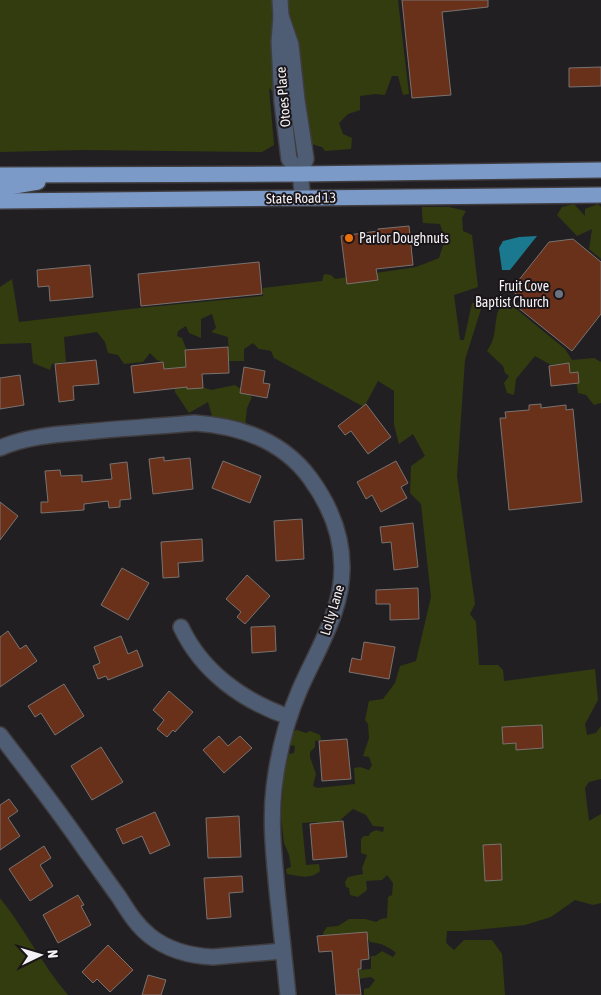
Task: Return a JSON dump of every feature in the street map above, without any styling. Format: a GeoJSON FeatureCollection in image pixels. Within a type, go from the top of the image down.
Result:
{"type":"FeatureCollection","features":[{"type":"Feature","properties":{"kind":"main road","name":"State Road 13"},"geometry":{"type":"LineString","coordinates":[[0,175],[601,170]]}},
{"type":"Feature","properties":{"kind":"main road"},"geometry":{"type":"LineString","coordinates":[[0,188],[79,174]]}},
{"type":"Feature","properties":{"kind":"main road","name":"State Road 13"},"geometry":{"type":"LineString","coordinates":[[0,201],[601,195]]}},
{"type":"Feature","properties":{"kind":"street","name":"Otoes Place"},"geometry":{"type":"LineString","coordinates":[[280,0],[279,42],[289,159],[300,174],[303,198]]}},
{"type":"Feature","properties":{"kind":"street","name":"Lolly Lane"},"geometry":{"type":"LineString","coordinates":[[0,448],[34,437],[195,423],[216,424],[236,428],[256,436],[292,458],[305,471],[330,509],[338,535],[342,562],[339,597],[334,614],[289,717],[280,748],[274,789],[273,847],[288,995]]}},
{"type":"Feature","properties":{"kind":"street"},"geometry":{"type":"LineString","coordinates":[[181,627],[187,640],[204,662],[224,682],[254,703],[289,717]]}},
{"type":"Feature","properties":{"kind":"street"},"geometry":{"type":"LineString","coordinates":[[0,734],[136,922],[152,937],[181,952],[202,956],[214,957],[283,951]]}},
{"type":"Feature","properties":{"kind":"green space"},"geometry":{"type":"Polygon","coordinates":[[[0,0],[398,0],[409,94],[403,95],[398,76],[392,76],[385,95],[360,96],[360,110],[348,114],[339,123],[343,134],[352,138],[351,149],[325,151],[322,147],[311,144],[308,125],[269,88],[274,145],[262,152],[83,150],[0,152],[0,0]]]}},
{"type":"Feature","properties":{"kind":"green space"},"geometry":{"type":"Polygon","coordinates":[[[574,204],[585,216],[585,209],[598,204],[601,207],[601,259],[589,249],[592,229],[577,236],[557,215],[562,207],[574,204]]]}},
{"type":"Feature","properties":{"kind":"green space"},"geometry":{"type":"Polygon","coordinates":[[[422,207],[449,207],[466,211],[462,218],[463,231],[472,235],[478,287],[454,295],[460,340],[464,340],[472,303],[478,303],[481,309],[465,360],[457,476],[475,604],[470,614],[476,622],[479,665],[498,665],[503,670],[504,681],[595,669],[598,700],[585,724],[587,735],[596,733],[601,726],[601,779],[589,782],[585,788],[589,821],[601,814],[601,903],[593,905],[575,900],[551,917],[525,925],[447,931],[446,943],[454,950],[464,940],[492,940],[502,954],[505,995],[364,995],[364,989],[369,988],[375,980],[371,977],[357,979],[358,970],[371,969],[371,956],[375,956],[382,951],[393,957],[396,953],[384,945],[370,942],[368,939],[324,937],[323,933],[327,927],[338,926],[349,919],[365,919],[376,922],[387,918],[388,897],[392,895],[393,883],[387,875],[382,880],[366,881],[367,890],[358,897],[350,895],[349,888],[346,887],[345,882],[348,877],[363,874],[362,868],[367,855],[361,853],[361,839],[364,836],[369,836],[370,833],[376,830],[383,832],[384,827],[373,826],[366,815],[353,809],[338,822],[302,823],[306,865],[319,864],[320,871],[312,876],[304,877],[287,874],[286,869],[291,867],[284,843],[281,817],[284,773],[289,754],[294,753],[295,746],[290,745],[294,731],[306,733],[310,731],[320,735],[321,740],[315,741],[315,747],[310,752],[316,774],[313,786],[317,788],[355,784],[354,768],[360,767],[369,770],[372,765],[369,757],[363,756],[369,738],[368,724],[365,720],[369,701],[383,699],[395,683],[400,666],[416,661],[431,597],[421,504],[410,493],[411,466],[425,456],[413,434],[399,444],[394,425],[394,391],[378,381],[364,407],[274,358],[271,351],[259,349],[253,343],[244,349],[244,361],[229,361],[228,337],[211,332],[216,328],[212,314],[201,319],[201,338],[189,333],[186,326],[178,331],[177,336],[182,338],[199,386],[211,390],[235,385],[252,397],[247,408],[245,426],[212,416],[208,402],[189,413],[175,392],[173,368],[164,369],[162,362],[150,353],[143,362],[124,364],[118,355],[108,353],[105,342],[97,332],[64,337],[66,362],[52,364],[50,370],[33,363],[31,343],[0,344],[0,287],[12,279],[19,322],[263,296],[263,288],[322,281],[324,274],[331,275],[335,279],[416,267],[439,258],[445,239],[440,224],[423,223],[422,207]]]}},
{"type":"Feature","properties":{"kind":"green space"},"geometry":{"type":"Polygon","coordinates":[[[515,301],[514,307],[565,349],[572,360],[594,358],[601,362],[601,403],[594,405],[586,395],[578,393],[576,380],[567,376],[563,364],[551,365],[535,356],[516,379],[514,395],[507,393],[504,383],[509,376],[505,373],[503,366],[487,351],[493,339],[500,308],[515,301]]]}},
{"type":"Feature","properties":{"kind":"green space"},"geometry":{"type":"Polygon","coordinates":[[[0,898],[50,972],[68,995],[0,995],[0,898]]]}},
{"type":"Feature","properties":{"kind":"water"},"geometry":{"type":"Polygon","coordinates":[[[537,236],[510,270],[502,270],[499,248],[503,241],[519,237],[537,236]]]}},
{"type":"Feature","properties":{"kind":"building"},"geometry":{"type":"Polygon","coordinates":[[[402,0],[488,0],[488,7],[442,12],[451,95],[412,98],[402,0]]]}},
{"type":"Feature","properties":{"kind":"building"},"geometry":{"type":"Polygon","coordinates":[[[601,67],[601,86],[569,87],[569,68],[601,67]]]}},
{"type":"Feature","properties":{"kind":"building"},"geometry":{"type":"Polygon","coordinates":[[[409,226],[413,265],[376,269],[378,280],[347,284],[341,236],[378,231],[378,229],[409,226]]]}},
{"type":"Feature","properties":{"kind":"building","name":"Fruit Cove Baptist Church"},"geometry":{"type":"Polygon","coordinates":[[[573,239],[601,262],[601,314],[572,351],[516,306],[522,299],[511,290],[549,242],[573,239]]]}},
{"type":"Feature","properties":{"kind":"building"},"geometry":{"type":"Polygon","coordinates":[[[259,262],[262,294],[141,306],[138,274],[259,262]]]}},
{"type":"Feature","properties":{"kind":"building"},"geometry":{"type":"Polygon","coordinates":[[[90,265],[93,297],[50,301],[49,286],[38,287],[37,270],[90,265]]]}},
{"type":"Feature","properties":{"kind":"building"},"geometry":{"type":"Polygon","coordinates":[[[228,347],[229,373],[202,374],[203,388],[187,389],[187,387],[134,393],[131,366],[163,362],[164,369],[186,367],[185,350],[228,347]]]}},
{"type":"Feature","properties":{"kind":"building"},"geometry":{"type":"Polygon","coordinates":[[[96,360],[99,384],[73,386],[74,400],[59,402],[55,364],[96,360]]]}},
{"type":"Feature","properties":{"kind":"building"},"geometry":{"type":"Polygon","coordinates":[[[569,363],[570,373],[578,372],[579,383],[551,386],[549,366],[569,363]]]}},
{"type":"Feature","properties":{"kind":"building"},"geometry":{"type":"Polygon","coordinates":[[[244,367],[265,371],[263,383],[270,384],[267,398],[240,393],[244,367]]]}},
{"type":"Feature","properties":{"kind":"building"},"geometry":{"type":"Polygon","coordinates":[[[20,375],[24,405],[0,409],[0,378],[20,375]]]}},
{"type":"Feature","properties":{"kind":"building"},"geometry":{"type":"Polygon","coordinates":[[[366,404],[391,437],[368,454],[351,431],[345,435],[338,426],[366,404]]]}},
{"type":"Feature","properties":{"kind":"building"},"geometry":{"type":"Polygon","coordinates":[[[541,404],[541,408],[566,405],[566,410],[573,409],[582,502],[509,510],[500,418],[506,418],[505,412],[529,410],[529,405],[541,404]]]}},
{"type":"Feature","properties":{"kind":"building"},"geometry":{"type":"Polygon","coordinates":[[[164,457],[164,461],[190,458],[193,489],[153,494],[149,459],[164,457]]]}},
{"type":"Feature","properties":{"kind":"building"},"geometry":{"type":"Polygon","coordinates":[[[223,461],[261,476],[250,503],[212,488],[223,461]]]}},
{"type":"Feature","properties":{"kind":"building"},"geometry":{"type":"Polygon","coordinates":[[[396,461],[408,483],[401,487],[407,498],[381,512],[372,495],[366,499],[357,482],[396,461]]]}},
{"type":"Feature","properties":{"kind":"building"},"geometry":{"type":"Polygon","coordinates":[[[127,462],[131,499],[120,500],[120,507],[109,508],[108,501],[84,504],[84,510],[41,513],[41,502],[48,502],[45,471],[60,470],[61,476],[82,475],[82,482],[112,479],[110,464],[127,462]]]}},
{"type":"Feature","properties":{"kind":"building"},"geometry":{"type":"Polygon","coordinates":[[[0,502],[18,516],[0,540],[0,502]]]}},
{"type":"Feature","properties":{"kind":"building"},"geometry":{"type":"Polygon","coordinates":[[[302,519],[304,559],[276,561],[274,521],[302,519]]]}},
{"type":"Feature","properties":{"kind":"building"},"geometry":{"type":"Polygon","coordinates":[[[413,523],[418,567],[394,570],[391,542],[382,543],[380,527],[413,523]]]}},
{"type":"Feature","properties":{"kind":"building"},"geometry":{"type":"Polygon","coordinates":[[[202,539],[203,561],[178,563],[179,577],[163,578],[161,542],[202,539]]]}},
{"type":"Feature","properties":{"kind":"building"},"geometry":{"type":"Polygon","coordinates":[[[122,568],[149,583],[128,620],[101,605],[122,568]]]}},
{"type":"Feature","properties":{"kind":"building"},"geometry":{"type":"Polygon","coordinates":[[[247,575],[270,596],[245,624],[237,617],[241,612],[226,599],[247,575]]]}},
{"type":"Feature","properties":{"kind":"building"},"geometry":{"type":"Polygon","coordinates":[[[418,588],[419,619],[390,620],[390,604],[376,604],[376,590],[418,588]]]}},
{"type":"Feature","properties":{"kind":"building"},"geometry":{"type":"Polygon","coordinates":[[[275,626],[276,651],[252,653],[251,627],[275,626]]]}},
{"type":"Feature","properties":{"kind":"building"},"geometry":{"type":"Polygon","coordinates":[[[8,631],[20,649],[26,645],[37,661],[0,687],[0,637],[8,631]]]}},
{"type":"Feature","properties":{"kind":"building"},"geometry":{"type":"Polygon","coordinates":[[[121,636],[128,654],[137,650],[143,666],[108,680],[106,676],[98,679],[93,666],[100,663],[94,647],[121,636]]]}},
{"type":"Feature","properties":{"kind":"building"},"geometry":{"type":"Polygon","coordinates":[[[364,642],[395,647],[389,679],[349,672],[352,658],[361,660],[364,642]]]}},
{"type":"Feature","properties":{"kind":"building"},"geometry":{"type":"Polygon","coordinates":[[[64,684],[84,716],[55,735],[41,713],[35,717],[28,706],[64,684]]]}},
{"type":"Feature","properties":{"kind":"building"},"geometry":{"type":"Polygon","coordinates":[[[169,691],[193,712],[175,732],[173,730],[167,737],[157,729],[164,720],[153,710],[169,691]]]}},
{"type":"Feature","properties":{"kind":"building"},"geometry":{"type":"Polygon","coordinates":[[[542,725],[543,748],[516,750],[516,743],[503,744],[502,727],[542,725]]]}},
{"type":"Feature","properties":{"kind":"building"},"geometry":{"type":"Polygon","coordinates":[[[219,736],[228,746],[240,736],[252,748],[224,773],[203,750],[219,736]]]}},
{"type":"Feature","properties":{"kind":"building"},"geometry":{"type":"Polygon","coordinates":[[[347,739],[351,779],[322,781],[319,741],[347,739]]]}},
{"type":"Feature","properties":{"kind":"building"},"geometry":{"type":"Polygon","coordinates":[[[101,747],[123,782],[92,800],[71,766],[101,747]]]}},
{"type":"Feature","properties":{"kind":"building"},"geometry":{"type":"Polygon","coordinates":[[[9,799],[18,811],[8,818],[20,836],[0,850],[0,805],[9,799]]]}},
{"type":"Feature","properties":{"kind":"building"},"geometry":{"type":"Polygon","coordinates":[[[155,812],[170,845],[150,854],[142,836],[123,844],[116,829],[155,812]]]}},
{"type":"Feature","properties":{"kind":"building"},"geometry":{"type":"Polygon","coordinates":[[[239,816],[241,857],[208,858],[206,818],[239,816]]]}},
{"type":"Feature","properties":{"kind":"building"},"geometry":{"type":"Polygon","coordinates":[[[343,821],[347,857],[313,860],[310,824],[343,821]]]}},
{"type":"Feature","properties":{"kind":"building"},"geometry":{"type":"Polygon","coordinates":[[[501,844],[502,880],[485,881],[483,845],[501,844]]]}},
{"type":"Feature","properties":{"kind":"building"},"geometry":{"type":"Polygon","coordinates":[[[44,846],[51,858],[40,865],[53,886],[30,901],[9,869],[44,846]]]}},
{"type":"Feature","properties":{"kind":"building"},"geometry":{"type":"Polygon","coordinates":[[[242,876],[243,892],[229,893],[231,917],[207,919],[204,878],[242,876]]]}},
{"type":"Feature","properties":{"kind":"building"},"geometry":{"type":"Polygon","coordinates":[[[78,895],[84,905],[81,906],[91,925],[58,943],[43,915],[78,895]]]}},
{"type":"Feature","properties":{"kind":"building"},"geometry":{"type":"Polygon","coordinates":[[[367,932],[369,959],[361,960],[361,969],[358,969],[361,995],[336,995],[332,951],[319,952],[317,936],[367,932]]]}},
{"type":"Feature","properties":{"kind":"building"},"geometry":{"type":"Polygon","coordinates":[[[108,945],[133,970],[110,992],[97,979],[93,983],[82,972],[108,945]]]}},
{"type":"Feature","properties":{"kind":"building"},"geometry":{"type":"Polygon","coordinates":[[[148,975],[166,980],[161,995],[142,995],[148,975]]]}},
{"type":"Feature","properties":{"kind":"place","name":"Parlor Doughnuts"},"geometry":{"type":"Point","coordinates":[349,238]}},
{"type":"Feature","properties":{"kind":"place","name":"Fruit Cove Baptist Church"},"geometry":{"type":"Point","coordinates":[559,294]}}]}
